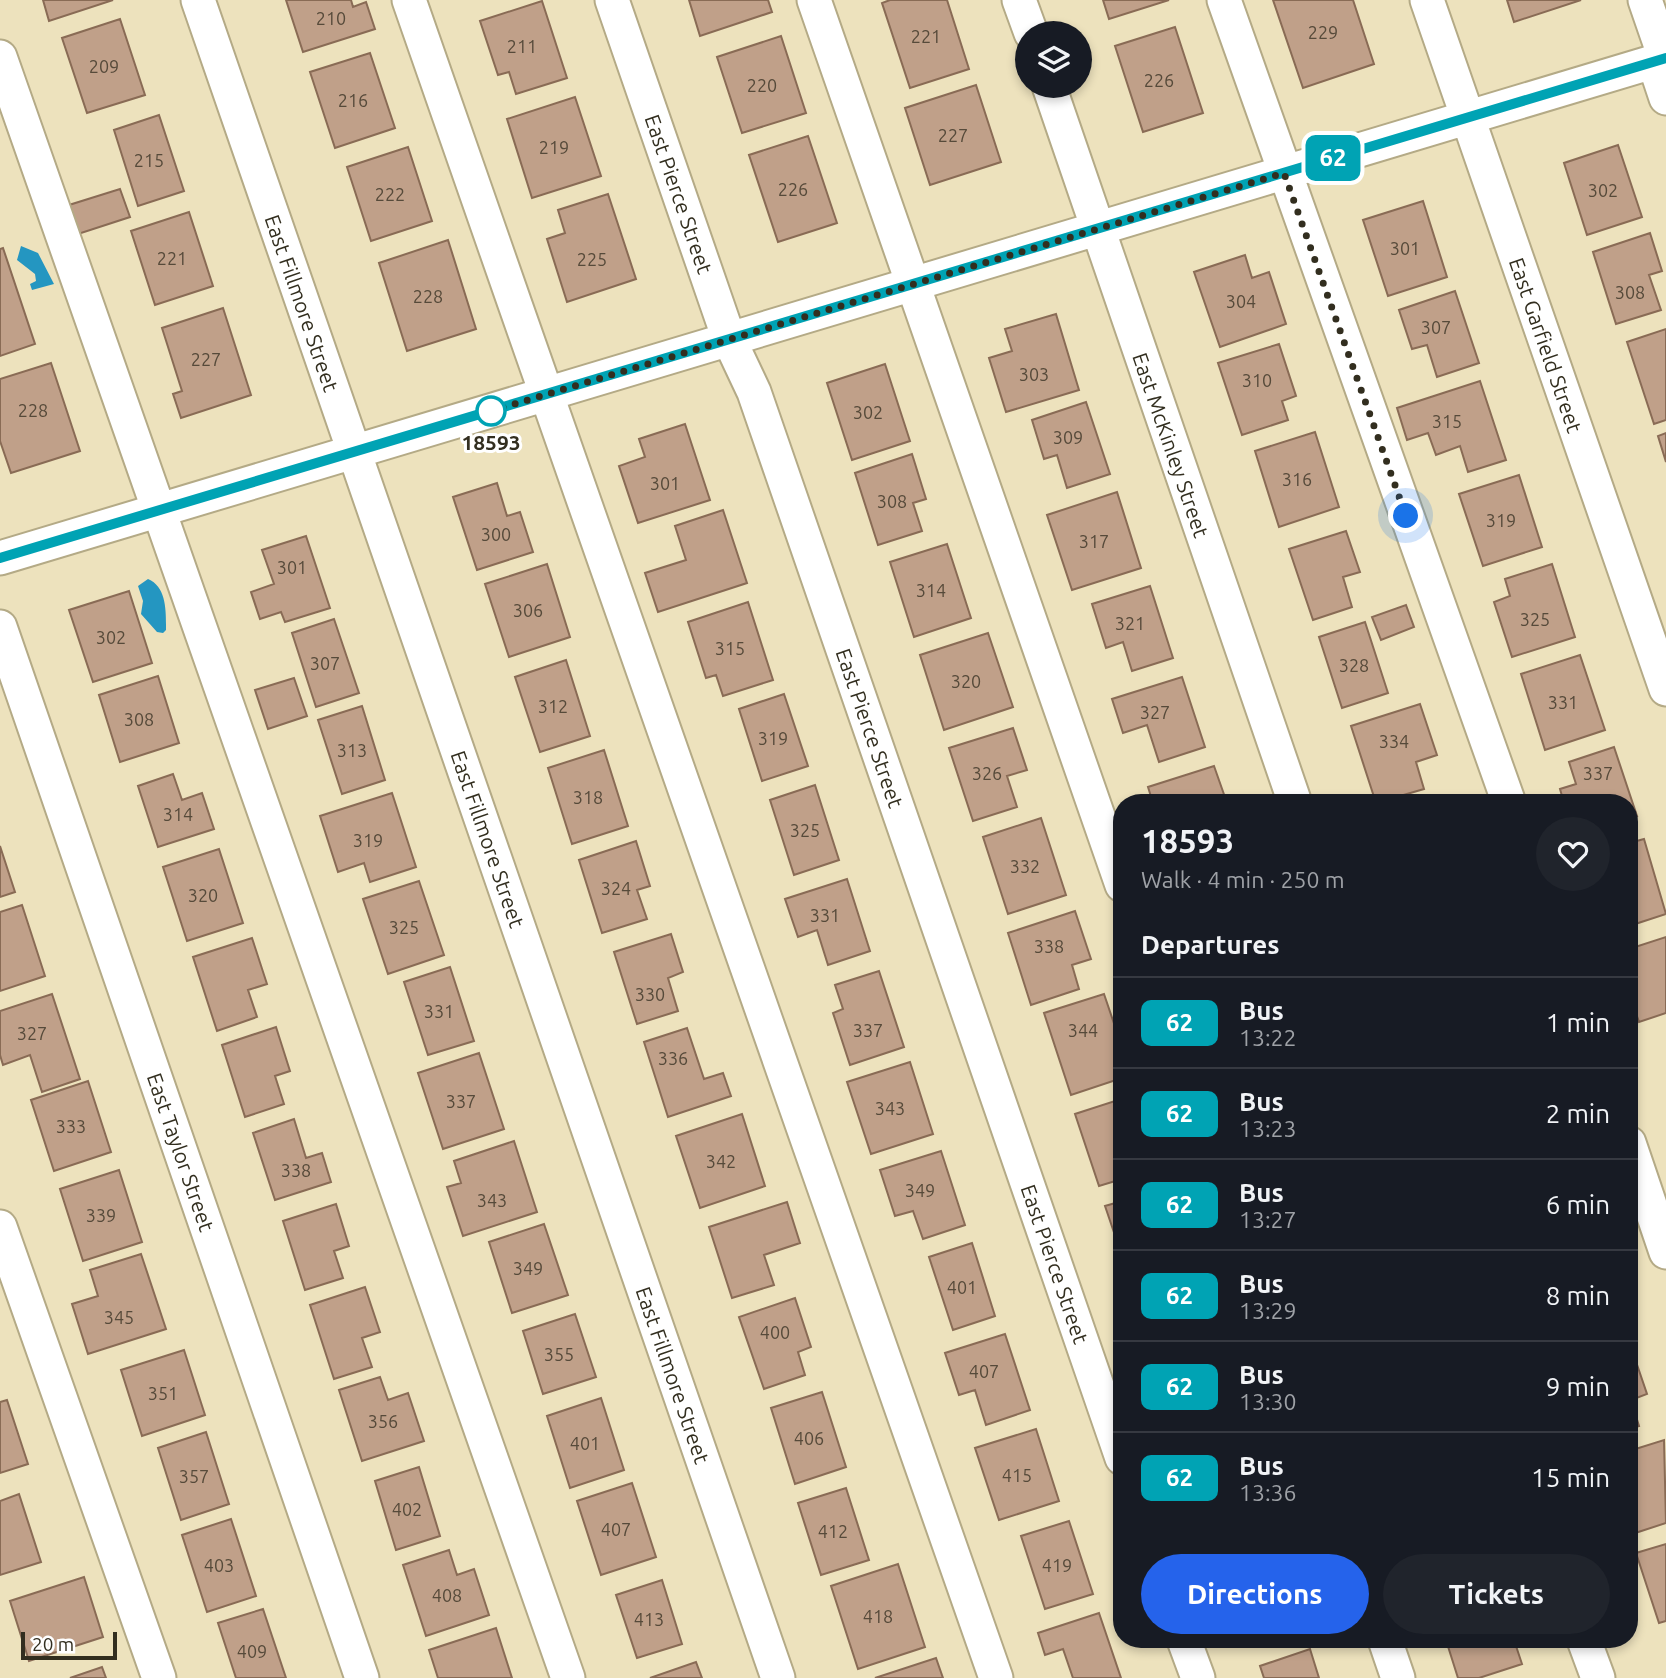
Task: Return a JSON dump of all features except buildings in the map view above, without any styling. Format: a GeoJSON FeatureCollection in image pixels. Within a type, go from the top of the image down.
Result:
{"type":"FeatureCollection","features":[{"type":"Feature","properties":{"kind":"street","name":"East Fillmore Street"},"geometry":{"type":"LineString","coordinates":[[198,0],[778,1678]]}},
{"type":"Feature","properties":{"kind":"street"},"geometry":{"type":"LineString","coordinates":[[409,0],[545,395],[799,1105],[996,1678]]}},
{"type":"Feature","properties":{"kind":"street","name":"East Pierce Street"},"geometry":{"type":"LineString","coordinates":[[612,0],[729,339],[754,393],[1113,1432]]}},
{"type":"Feature","properties":{"kind":"street"},"geometry":{"type":"LineString","coordinates":[[814,0],[1113,859]]}},
{"type":"Feature","properties":{"kind":"street"},"geometry":{"type":"LineString","coordinates":[[1019,0],[1027,21]]}},
{"type":"Feature","properties":{"kind":"street"},"geometry":{"type":"LineString","coordinates":[[1224,0],[1506,794]]}},
{"type":"Feature","properties":{"kind":"street","name":"East Garfield Street"},"geometry":{"type":"LineString","coordinates":[[1427,0],[1666,690]]}},
{"type":"Feature","properties":{"kind":"street"},"geometry":{"type":"LineString","coordinates":[[1645,0],[1662,59],[1666,98]]}},
{"type":"Feature","properties":{"kind":"street"},"geometry":{"type":"LineString","coordinates":[[0,57],[568,1678]]}},
{"type":"Feature","properties":{"kind":"street"},"geometry":{"type":"LineString","coordinates":[[0,558],[1662,59]]}},
{"type":"Feature","properties":{"kind":"street","name":"East McKinley Street"},"geometry":{"type":"LineString","coordinates":[[1053,98],[1292,794]]}},
{"type":"Feature","properties":{"kind":"street","name":"East Taylor Street"},"geometry":{"type":"LineString","coordinates":[[0,626],[362,1678]]}},
{"type":"Feature","properties":{"kind":"street"},"geometry":{"type":"LineString","coordinates":[[1638,1170],[1666,1252]]}},
{"type":"Feature","properties":{"kind":"street"},"geometry":{"type":"LineString","coordinates":[[0,1227],[159,1678]]}},
{"type":"Feature","properties":{"kind":"street"},"geometry":{"type":"LineString","coordinates":[[1187,1648],[1198,1678]]}},
{"type":"Feature","properties":{"kind":"street"},"geometry":{"type":"LineString","coordinates":[[1388,1648],[1398,1678]]}},
{"type":"Feature","properties":{"kind":"street"},"geometry":{"type":"LineString","coordinates":[[1587,1648],[1598,1678]]}},
{"type":"Feature","properties":{"kind":"water"},"geometry":{"type":"Polygon","coordinates":[[[21,246],[38,253],[54,284],[32,290],[30,284],[36,281],[35,274],[17,260],[21,246]]]}},
{"type":"Feature","properties":{"kind":"water"},"geometry":{"type":"Polygon","coordinates":[[[148,579],[159,588],[164,601],[166,630],[163,633],[157,632],[141,614],[143,601],[138,586],[148,579]]]}},
{"type":"Feature","properties":{"kind":"bus line","name":"62"},"geometry":{"type":"LineString","coordinates":[[0,558],[1666,58]]}},
{"type":"Feature","properties":{"kind":"place","name":"18593"},"geometry":{"type":"Point","coordinates":[491,411]}},
{"type":"Feature","properties":{"kind":"route"},"geometry":{"type":"LineString","coordinates":[[491,411],[1284,173],[1406,516]]}}]}
